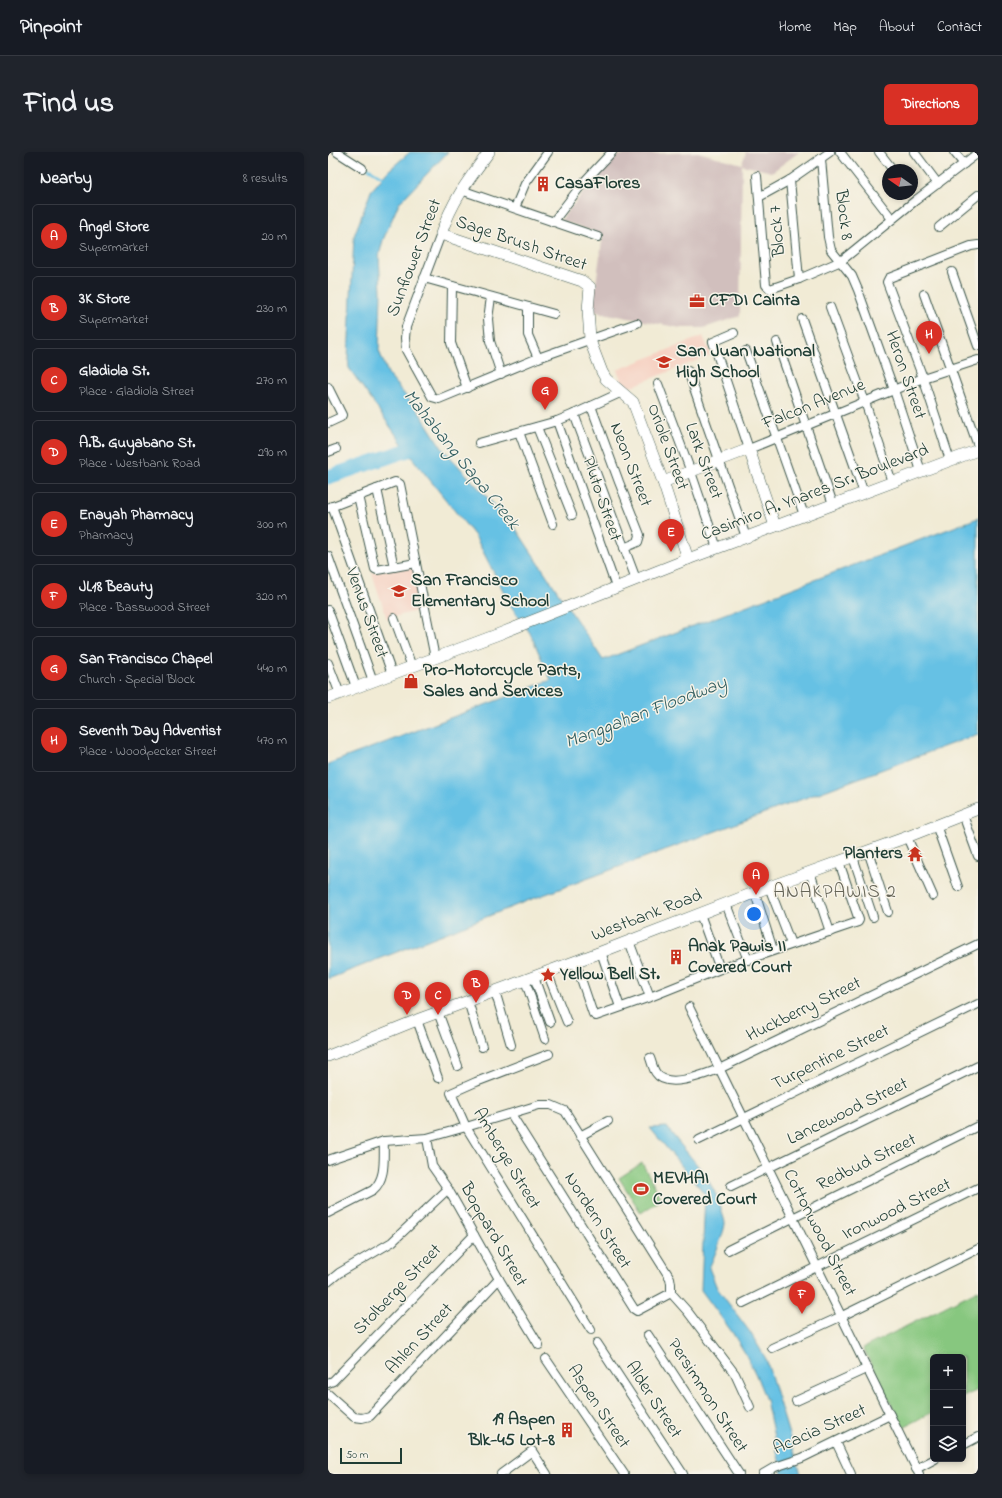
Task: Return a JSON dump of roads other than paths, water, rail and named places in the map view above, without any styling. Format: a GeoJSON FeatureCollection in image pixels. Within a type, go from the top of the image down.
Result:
{"type":"FeatureCollection","features":[{"type":"Feature","properties":{"kind":"street"},"geometry":{"type":"LineString","coordinates":[[336,152],[362,168]]}},
{"type":"Feature","properties":{"kind":"street","name":"Sunflower Street"},"geometry":{"type":"LineString","coordinates":[[467,388],[439,399],[432,397],[406,350],[406,327],[448,214],[461,190],[489,152]]}},
{"type":"Feature","properties":{"kind":"street"},"geometry":{"type":"LineString","coordinates":[[515,208],[525,184],[548,152]]}},
{"type":"Feature","properties":{"kind":"street"},"geometry":{"type":"LineString","coordinates":[[554,222],[583,183],[612,152]]}},
{"type":"Feature","properties":{"kind":"street"},"geometry":{"type":"LineString","coordinates":[[759,197],[790,180],[830,152]]}},
{"type":"Feature","properties":{"kind":"street"},"geometry":{"type":"LineString","coordinates":[[840,152],[892,219]]}},
{"type":"Feature","properties":{"kind":"street"},"geometry":{"type":"LineString","coordinates":[[879,152],[888,164]]}},
{"type":"Feature","properties":{"kind":"street"},"geometry":{"type":"LineString","coordinates":[[914,152],[938,184]]}},
{"type":"Feature","properties":{"kind":"street"},"geometry":{"type":"LineString","coordinates":[[954,152],[964,164]]}},
{"type":"Feature","properties":{"kind":"street"},"geometry":{"type":"LineString","coordinates":[[918,195],[938,184],[978,153]]}},
{"type":"Feature","properties":{"kind":"street","name":"Block 8"},"geometry":{"type":"LineString","coordinates":[[821,159],[828,237],[831,250],[841,260],[852,276],[858,290]]}},
{"type":"Feature","properties":{"kind":"street"},"geometry":{"type":"LineString","coordinates":[[757,176],[766,285],[770,290],[841,260],[892,219],[911,200]]}},
{"type":"Feature","properties":{"kind":"street","name":"Block 7"},"geometry":{"type":"LineString","coordinates":[[790,180],[799,279]]}},
{"type":"Feature","properties":{"kind":"street"},"geometry":{"type":"LineString","coordinates":[[461,190],[598,237]]}},
{"type":"Feature","properties":{"kind":"street"},"geometry":{"type":"LineString","coordinates":[[940,227],[978,195]]}},
{"type":"Feature","properties":{"kind":"street","name":"Sage Brush Street"},"geometry":{"type":"LineString","coordinates":[[441,234],[582,281],[590,287]]}},
{"type":"Feature","properties":{"kind":"street"},"geometry":{"type":"LineString","coordinates":[[950,460],[923,378],[887,284],[889,278],[948,254],[978,245]]}},
{"type":"Feature","properties":{"kind":"street"},"geometry":{"type":"LineString","coordinates":[[952,272],[978,346]]}},
{"type":"Feature","properties":{"kind":"street"},"geometry":{"type":"LineString","coordinates":[[424,278],[554,314]]}},
{"type":"Feature","properties":{"kind":"street"},"geometry":{"type":"LineString","coordinates":[[452,286],[451,343],[467,388],[538,358],[638,323]]}},
{"type":"Feature","properties":{"kind":"street","name":"Oriole Street"},"geometry":{"type":"LineString","coordinates":[[590,287],[588,310],[590,339],[606,379],[633,402],[663,482],[688,559]]}},
{"type":"Feature","properties":{"kind":"street","name":"Heron Street"},"geometry":{"type":"LineString","coordinates":[[858,290],[921,471]]}},
{"type":"Feature","properties":{"kind":"street"},"geometry":{"type":"LineString","coordinates":[[924,294],[978,446]]}},
{"type":"Feature","properties":{"kind":"street"},"geometry":{"type":"LineString","coordinates":[[491,297],[488,319],[490,341],[501,374]]}},
{"type":"Feature","properties":{"kind":"street"},"geometry":{"type":"LineString","coordinates":[[830,306],[892,482]]}},
{"type":"Feature","properties":{"kind":"street"},"geometry":{"type":"LineString","coordinates":[[528,307],[528,335],[538,358]]}},
{"type":"Feature","properties":{"kind":"street"},"geometry":{"type":"LineString","coordinates":[[802,319],[864,493]]}},
{"type":"Feature","properties":{"kind":"street"},"geometry":{"type":"LineString","coordinates":[[734,333],[712,342],[775,526]]}},
{"type":"Feature","properties":{"kind":"street"},"geometry":{"type":"LineString","coordinates":[[777,342],[807,425],[833,504]]}},
{"type":"Feature","properties":{"kind":"street"},"geometry":{"type":"LineString","coordinates":[[746,351],[804,515]]}},
{"type":"Feature","properties":{"kind":"street","name":"Falcon Avenue"},"geometry":{"type":"LineString","coordinates":[[663,482],[749,450],[923,378],[978,360]]}},
{"type":"Feature","properties":{"kind":"street"},"geometry":{"type":"LineString","coordinates":[[688,371],[746,537]]}},
{"type":"Feature","properties":{"kind":"street","name":"Lark Street"},"geometry":{"type":"LineString","coordinates":[[658,384],[691,472],[717,548]]}},
{"type":"Feature","properties":{"kind":"street"},"geometry":{"type":"LineString","coordinates":[[328,387],[342,415],[341,417],[328,423]]}},
{"type":"Feature","properties":{"kind":"street"},"geometry":{"type":"LineString","coordinates":[[479,443],[557,421],[622,392]]}},
{"type":"Feature","properties":{"kind":"street","name":"Neon Street"},"geometry":{"type":"LineString","coordinates":[[591,406],[618,482],[640,535],[638,542],[624,548]]}},
{"type":"Feature","properties":{"kind":"street"},"geometry":{"type":"LineString","coordinates":[[574,414],[636,579]]}},
{"type":"Feature","properties":{"kind":"street","name":"Pluto Street"},"geometry":{"type":"LineString","coordinates":[[557,421],[616,587]]}},
{"type":"Feature","properties":{"kind":"street"},"geometry":{"type":"LineString","coordinates":[[537,427],[572,516]]}},
{"type":"Feature","properties":{"kind":"street"},"geometry":{"type":"LineString","coordinates":[[519,432],[553,524]]}},
{"type":"Feature","properties":{"kind":"street","name":"Casimiro A. Ynares Sr. Boulevard"},"geometry":{"type":"LineString","coordinates":[[328,698],[504,632],[688,559],[978,450]]}},
{"type":"Feature","properties":{"kind":"street"},"geometry":{"type":"LineString","coordinates":[[392,674],[330,507],[395,482],[400,484],[435,658]]}},
{"type":"Feature","properties":{"kind":"street"},"geometry":{"type":"LineString","coordinates":[[376,489],[394,567]]}},
{"type":"Feature","properties":{"kind":"street"},"geometry":{"type":"LineString","coordinates":[[358,496],[376,569],[416,563]]}},
{"type":"Feature","properties":{"kind":"street","name":"Venus Street"},"geometry":{"type":"LineString","coordinates":[[328,556],[373,681]]}},
{"type":"Feature","properties":{"kind":"street"},"geometry":{"type":"LineString","coordinates":[[328,610],[356,688]]}},
{"type":"Feature","properties":{"kind":"street"},"geometry":{"type":"LineString","coordinates":[[394,618],[412,667]]}},
{"type":"Feature","properties":{"kind":"street"},"geometry":{"type":"LineString","coordinates":[[328,663],[340,694]]}},
{"type":"Feature","properties":{"kind":"street","name":"Westbank Road"},"geometry":{"type":"LineString","coordinates":[[328,1056],[438,1012],[601,952],[769,887],[908,837],[978,809]]}},
{"type":"Feature","properties":{"kind":"street"},"geometry":{"type":"LineString","coordinates":[[963,815],[978,856]]}},
{"type":"Feature","properties":{"kind":"street"},"geometry":{"type":"LineString","coordinates":[[936,825],[958,887]]}},
{"type":"Feature","properties":{"kind":"street"},"geometry":{"type":"LineString","coordinates":[[908,837],[933,896]]}},
{"type":"Feature","properties":{"kind":"street"},"geometry":{"type":"LineString","coordinates":[[868,851],[888,912]]}},
{"type":"Feature","properties":{"kind":"street"},"geometry":{"type":"LineString","coordinates":[[853,857],[873,917]]}},
{"type":"Feature","properties":{"kind":"street"},"geometry":{"type":"LineString","coordinates":[[575,961],[593,1014],[596,1016],[650,997],[720,968],[748,960],[773,950],[858,922],[859,920],[839,862]]}},
{"type":"Feature","properties":{"kind":"street"},"geometry":{"type":"LineString","coordinates":[[810,872],[830,932]]}},
{"type":"Feature","properties":{"kind":"street"},"geometry":{"type":"LineString","coordinates":[[769,887],[791,944]]}},
{"type":"Feature","properties":{"kind":"street"},"geometry":{"type":"LineString","coordinates":[[755,893],[773,950]]}},
{"type":"Feature","properties":{"kind":"street"},"geometry":{"type":"LineString","coordinates":[[726,904],[748,960]]}},
{"type":"Feature","properties":{"kind":"street"},"geometry":{"type":"LineString","coordinates":[[700,914],[720,968]]}},
{"type":"Feature","properties":{"kind":"street"},"geometry":{"type":"LineString","coordinates":[[629,941],[650,997]]}},
{"type":"Feature","properties":{"kind":"street","name":"Huckberry Street"},"geometry":{"type":"LineString","coordinates":[[650,1058],[656,1074],[665,1080],[675,1081],[693,1078],[719,1069],[978,944]]}},
{"type":"Feature","properties":{"kind":"street"},"geometry":{"type":"LineString","coordinates":[[601,952],[620,1007]]}},
{"type":"Feature","properties":{"kind":"street"},"geometry":{"type":"LineString","coordinates":[[547,972],[567,1022]]}},
{"type":"Feature","properties":{"kind":"street"},"geometry":{"type":"LineString","coordinates":[[530,978],[550,1022]]}},
{"type":"Feature","properties":{"kind":"street"},"geometry":{"type":"LineString","coordinates":[[530,978],[545,1038]]}},
{"type":"Feature","properties":{"kind":"street"},"geometry":{"type":"LineString","coordinates":[[495,991],[511,1045]]}},
{"type":"Feature","properties":{"kind":"street"},"geometry":{"type":"LineString","coordinates":[[468,1001],[482,1047]]}},
{"type":"Feature","properties":{"kind":"street","name":"Turpentine Street"},"geometry":{"type":"LineString","coordinates":[[699,1140],[978,1004]]}},
{"type":"Feature","properties":{"kind":"street","name":"Cottonwood Street"},"geometry":{"type":"LineString","coordinates":[[689,1007],[918,1471]]}},
{"type":"Feature","properties":{"kind":"street"},"geometry":{"type":"LineString","coordinates":[[438,1012],[458,1066]]}},
{"type":"Feature","properties":{"kind":"street"},"geometry":{"type":"LineString","coordinates":[[417,1020],[438,1078]]}},
{"type":"Feature","properties":{"kind":"street","name":"Amberge Street"},"geometry":{"type":"LineString","coordinates":[[549,1054],[452,1092],[452,1095],[466,1127],[591,1330]]}},
{"type":"Feature","properties":{"kind":"street","name":"Lancewood Street"},"geometry":{"type":"LineString","coordinates":[[731,1186],[978,1066]]}},
{"type":"Feature","properties":{"kind":"street"},"geometry":{"type":"LineString","coordinates":[[328,1160],[384,1141],[427,1138],[539,1105],[551,1105],[565,1111],[670,1278],[671,1293],[688,1312],[734,1374],[750,1407]]}},
{"type":"Feature","properties":{"kind":"street","name":"Nordern Street"},"geometry":{"type":"LineString","coordinates":[[511,1114],[634,1309],[637,1311],[671,1293]]}},
{"type":"Feature","properties":{"kind":"street"},"geometry":{"type":"LineString","coordinates":[[580,1136],[608,1121]]}},
{"type":"Feature","properties":{"kind":"street","name":"Redbud Street"},"geometry":{"type":"LineString","coordinates":[[728,1250],[978,1126]]}},
{"type":"Feature","properties":{"kind":"street","name":"Boppard Street"},"geometry":{"type":"LineString","coordinates":[[427,1138],[431,1162],[499,1279],[540,1345]]}},
{"type":"Feature","properties":{"kind":"street"},"geometry":{"type":"LineString","coordinates":[[328,1213],[374,1190],[380,1184],[382,1177],[384,1141]]}},
{"type":"Feature","properties":{"kind":"street","name":"Ironwood Street"},"geometry":{"type":"LineString","coordinates":[[743,1303],[978,1188]]}},
{"type":"Feature","properties":{"kind":"street"},"geometry":{"type":"LineString","coordinates":[[328,1282],[339,1273],[392,1242],[448,1189]]}},
{"type":"Feature","properties":{"kind":"street","name":"Stolberge Street"},"geometry":{"type":"LineString","coordinates":[[328,1383],[333,1381],[474,1235]]}},
{"type":"Feature","properties":{"kind":"street"},"geometry":{"type":"LineString","coordinates":[[772,1348],[842,1316],[978,1249]]}},
{"type":"Feature","properties":{"kind":"street","name":"Ahlen Street"},"geometry":{"type":"LineString","coordinates":[[328,1394],[354,1417],[362,1418],[370,1416],[499,1279]]}},
{"type":"Feature","properties":{"kind":"street","name":"Persimmon Street"},"geometry":{"type":"LineString","coordinates":[[648,1334],[738,1474]]}},
{"type":"Feature","properties":{"kind":"street","name":"Alder Street"},"geometry":{"type":"LineString","coordinates":[[597,1343],[683,1474]]}},
{"type":"Feature","properties":{"kind":"street","name":"Aspen Street"},"geometry":{"type":"LineString","coordinates":[[546,1359],[624,1474]]}},
{"type":"Feature","properties":{"kind":"street"},"geometry":{"type":"LineString","coordinates":[[796,1401],[868,1368]]}},
{"type":"Feature","properties":{"kind":"street","name":"Acacia Street"},"geometry":{"type":"LineString","coordinates":[[763,1474],[802,1458],[890,1415]]}},
{"type":"Feature","properties":{"kind":"street"},"geometry":{"type":"LineString","coordinates":[[966,1443],[978,1437]]}},
{"type":"Feature","properties":{"kind":"street"},"geometry":{"type":"LineString","coordinates":[[836,1442],[851,1474]]}},
{"type":"Feature","properties":{"kind":"street"},"geometry":{"type":"LineString","coordinates":[[500,1474],[532,1451],[547,1474]]}},
{"type":"Feature","properties":{"kind":"street"},"geometry":{"type":"LineString","coordinates":[[918,1471],[931,1462]]}},
{"type":"Feature","properties":{"kind":"water","name":"Manggahan Floodway"},"geometry":{"type":"Polygon","coordinates":[[[410,152],[448,152],[399,203],[383,240],[379,256],[381,292],[379,351],[389,376],[417,409],[442,448],[516,529],[603,660],[978,518],[978,734],[527,901],[328,979],[328,764],[551,680],[530,633],[511,606],[475,536],[413,459],[349,368],[348,358],[354,236],[371,191],[388,171],[410,152]]]}},
{"type":"Feature","properties":{"kind":"water"},"geometry":{"type":"Polygon","coordinates":[[[667,1127],[706,1177],[718,1200],[725,1224],[721,1240],[709,1268],[717,1288],[750,1332],[766,1359],[801,1474],[782,1474],[766,1400],[756,1375],[732,1332],[701,1290],[705,1194],[650,1128],[667,1127]]]}},
{"type":"Feature","properties":{"kind":"waterway"},"geometry":{"type":"LineString","coordinates":[[363,165],[384,178]]}},
{"type":"Feature","properties":{"kind":"waterway"},"geometry":{"type":"LineString","coordinates":[[328,477],[420,446]]}},
{"type":"Feature","properties":{"kind":"place","name":"CasaFlores"},"geometry":{"type":"Point","coordinates":[543,184]}},
{"type":"Feature","properties":{"kind":"place","name":"CFDI Cainta"},"geometry":{"type":"Point","coordinates":[697,301]}},
{"type":"Feature","properties":{"kind":"place","name":"Seventh Day Adventist"},"geometry":{"type":"Point","coordinates":[929,354]}},
{"type":"Feature","properties":{"kind":"place","name":"San Juan National High School"},"geometry":{"type":"Point","coordinates":[664,362]}},
{"type":"Feature","properties":{"kind":"place","name":"San Francisco Chapel"},"geometry":{"type":"Point","coordinates":[545,410]}},
{"type":"Feature","properties":{"kind":"place","name":"Enayah Pharmacy"},"geometry":{"type":"Point","coordinates":[671,552]}},
{"type":"Feature","properties":{"kind":"place","name":"San Francisco Elementary School"},"geometry":{"type":"Point","coordinates":[399,591]}},
{"type":"Feature","properties":{"kind":"place","name":"Pro-Motorcycle Parts, Sales and Services"},"geometry":{"type":"Point","coordinates":[411,681]}},
{"type":"Feature","properties":{"kind":"place","name":"Planters"},"geometry":{"type":"Point","coordinates":[915,854]}},
{"type":"Feature","properties":{"kind":"place","name":"Angel Store"},"geometry":{"type":"Point","coordinates":[756,895]}},
{"type":"Feature","properties":{"kind":"place","name":"Anak Pawis II Covered Court"},"geometry":{"type":"Point","coordinates":[676,957]}},
{"type":"Feature","properties":{"kind":"place","name":"Yellow Bell St."},"geometry":{"type":"Point","coordinates":[548,975]}},
{"type":"Feature","properties":{"kind":"place","name":"3K Store"},"geometry":{"type":"Point","coordinates":[476,1003]}},
{"type":"Feature","properties":{"kind":"place","name":"A.B. Guyabano St."},"geometry":{"type":"Point","coordinates":[407,1015]}},
{"type":"Feature","properties":{"kind":"place","name":"Gladiola St."},"geometry":{"type":"Point","coordinates":[438,1015]}},
{"type":"Feature","properties":{"kind":"place","name":"MEVHAI Covered Court"},"geometry":{"type":"Point","coordinates":[641,1189]}},
{"type":"Feature","properties":{"kind":"place","name":"JL18 Beauty"},"geometry":{"type":"Point","coordinates":[802,1314]}},
{"type":"Feature","properties":{"kind":"place","name":"19 Aspen Blk-45 Lot-8"},"geometry":{"type":"Point","coordinates":[567,1430]}},
{"type":"Feature","properties":{"kind":"district","name":"ANAKPAWIS 2"},"geometry":{"type":"Point","coordinates":[835,892]}},
{"type":"Feature","properties":{"kind":"water label","name":"Mahabang Sapa Creek"},"geometry":{"type":"Point","coordinates":[461,460]}}]}
